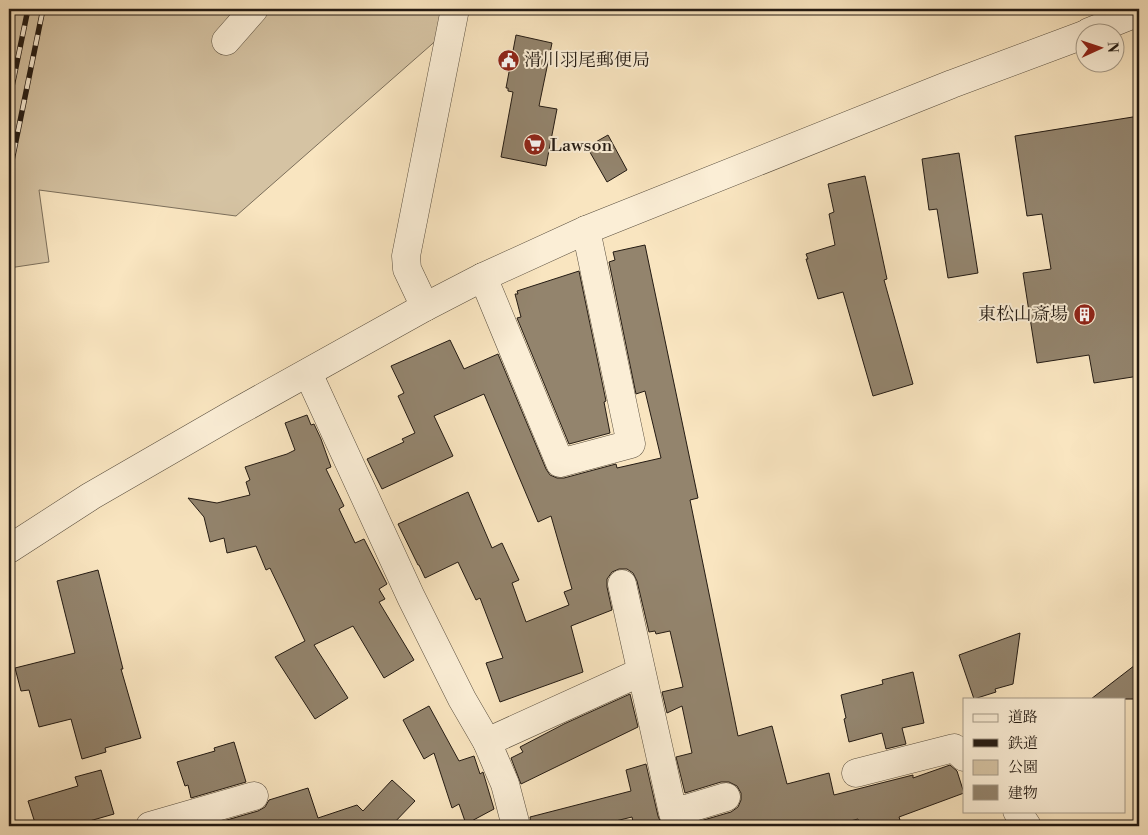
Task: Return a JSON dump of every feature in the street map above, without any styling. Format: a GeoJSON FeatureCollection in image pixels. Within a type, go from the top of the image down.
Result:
{"type":"FeatureCollection","features":[{"type":"Feature","properties":{"kind":"street"},"geometry":{"type":"LineString","coordinates":[[226,42],[254,9]]}},
{"type":"Feature","properties":{"kind":"street"},"geometry":{"type":"LineString","coordinates":[[425,306],[406,269],[406,256],[455,9]]}},
{"type":"Feature","properties":{"kind":"street"},"geometry":{"type":"LineString","coordinates":[[1114,22],[1139,12]]}},
{"type":"Feature","properties":{"kind":"street"},"geometry":{"type":"LineString","coordinates":[[9,549],[91,496],[233,414],[425,306],[483,277],[586,230],[952,84],[1076,37]]}},
{"type":"Feature","properties":{"kind":"street"},"geometry":{"type":"LineString","coordinates":[[483,277],[560,463],[631,444],[586,230]]}},
{"type":"Feature","properties":{"kind":"street"},"geometry":{"type":"LineString","coordinates":[[308,373],[411,596],[462,699],[487,742],[505,784],[516,826]]}},
{"type":"Feature","properties":{"kind":"street"},"geometry":{"type":"LineString","coordinates":[[622,584],[673,813],[726,797]]}},
{"type":"Feature","properties":{"kind":"street"},"geometry":{"type":"LineString","coordinates":[[487,742],[641,672]]}},
{"type":"Feature","properties":{"kind":"street"},"geometry":{"type":"LineString","coordinates":[[856,773],[954,748],[963,756]]}},
{"type":"Feature","properties":{"kind":"street"},"geometry":{"type":"LineString","coordinates":[[150,826],[254,796]]}},
{"type":"Feature","properties":{"kind":"street"},"geometry":{"type":"LineString","coordinates":[[1017,812],[1027,826]]}},
{"type":"Feature","properties":{"kind":"green space"},"geometry":{"type":"Polygon","coordinates":[[[9,9],[472,9],[236,216],[39,190],[49,262],[9,268],[9,9]]]}},
{"type":"Feature","properties":{"kind":"building"},"geometry":{"type":"Polygon","coordinates":[[[516,35],[552,43],[539,106],[557,109],[546,166],[501,157],[513,92],[508,91],[508,88],[506,88],[516,35]]]}},
{"type":"Feature","properties":{"kind":"building"},"geometry":{"type":"Polygon","coordinates":[[[1139,116],[1139,376],[1094,383],[1089,355],[1037,363],[1023,273],[1051,269],[1042,214],[1027,216],[1015,136],[1139,116]]]}},
{"type":"Feature","properties":{"kind":"building"},"geometry":{"type":"Polygon","coordinates":[[[608,135],[627,170],[607,182],[587,147],[608,135]]]}},
{"type":"Feature","properties":{"kind":"building"},"geometry":{"type":"Polygon","coordinates":[[[959,153],[978,273],[948,278],[937,209],[929,210],[922,159],[959,153]]]}},
{"type":"Feature","properties":{"kind":"building"},"geometry":{"type":"Polygon","coordinates":[[[865,176],[887,279],[884,280],[913,384],[873,396],[843,292],[818,299],[806,259],[808,259],[806,254],[835,245],[829,214],[834,212],[828,184],[865,176]]]}},
{"type":"Feature","properties":{"kind":"building"},"geometry":{"type":"Polygon","coordinates":[[[645,245],[698,498],[690,500],[738,736],[772,726],[787,784],[829,773],[834,795],[913,775],[913,778],[950,765],[957,771],[963,793],[899,817],[900,820],[880,826],[860,826],[858,819],[831,826],[683,826],[731,812],[738,807],[741,793],[737,786],[729,782],[721,782],[685,793],[676,757],[692,753],[682,706],[667,713],[662,692],[683,687],[670,631],[656,634],[655,631],[649,632],[637,581],[633,573],[627,569],[619,569],[612,572],[607,579],[612,610],[571,626],[583,672],[500,702],[486,663],[503,658],[480,598],[476,600],[458,562],[425,578],[398,524],[468,492],[492,548],[502,543],[519,580],[512,583],[526,622],[569,605],[564,592],[572,589],[551,516],[538,522],[484,394],[434,416],[453,456],[382,489],[367,459],[404,442],[402,439],[415,433],[398,396],[404,393],[391,366],[450,340],[464,369],[498,354],[550,475],[564,478],[616,464],[617,468],[661,458],[645,391],[636,394],[609,262],[615,260],[613,252],[645,245]]]}},
{"type":"Feature","properties":{"kind":"building"},"geometry":{"type":"Polygon","coordinates":[[[579,271],[606,401],[604,402],[610,433],[569,444],[517,318],[521,317],[515,294],[518,294],[517,291],[579,271]]]}},
{"type":"Feature","properties":{"kind":"building"},"geometry":{"type":"Polygon","coordinates":[[[307,415],[311,425],[314,424],[321,439],[331,467],[326,469],[344,506],[339,509],[355,543],[364,539],[387,584],[379,589],[385,599],[379,602],[414,660],[384,678],[353,626],[314,645],[348,698],[315,719],[275,657],[305,641],[270,568],[266,570],[256,546],[227,553],[224,538],[210,542],[204,517],[188,498],[217,503],[250,495],[246,482],[250,480],[245,467],[295,450],[285,423],[307,415]]]}},
{"type":"Feature","properties":{"kind":"building"},"geometry":{"type":"Polygon","coordinates":[[[98,570],[123,669],[121,669],[141,738],[105,748],[106,752],[82,759],[71,719],[39,727],[29,690],[21,691],[15,668],[75,653],[57,581],[98,570]]]}},
{"type":"Feature","properties":{"kind":"building"},"geometry":{"type":"Polygon","coordinates":[[[1020,633],[1013,684],[995,689],[996,692],[974,698],[959,655],[1020,633]]]}},
{"type":"Feature","properties":{"kind":"building"},"geometry":{"type":"Polygon","coordinates":[[[1139,662],[1139,699],[1092,698],[1139,662]]]}},
{"type":"Feature","properties":{"kind":"building"},"geometry":{"type":"Polygon","coordinates":[[[913,672],[924,723],[902,728],[906,744],[886,749],[882,733],[849,742],[841,695],[883,684],[882,680],[913,672]]]}},
{"type":"Feature","properties":{"kind":"building"},"geometry":{"type":"Polygon","coordinates":[[[630,694],[638,727],[521,784],[511,758],[523,752],[520,747],[564,724],[630,694]]]}},
{"type":"Feature","properties":{"kind":"building"},"geometry":{"type":"Polygon","coordinates":[[[429,706],[459,761],[474,756],[480,774],[483,772],[494,809],[466,824],[459,804],[452,808],[434,753],[424,759],[403,720],[429,706]]]}},
{"type":"Feature","properties":{"kind":"building"},"geometry":{"type":"Polygon","coordinates":[[[234,742],[246,782],[191,798],[188,785],[185,786],[177,762],[215,751],[214,748],[234,742]]]}},
{"type":"Feature","properties":{"kind":"building"},"geometry":{"type":"Polygon","coordinates":[[[646,764],[658,816],[661,823],[666,826],[634,826],[632,817],[595,826],[531,826],[530,817],[631,791],[626,770],[646,764]]]}},
{"type":"Feature","properties":{"kind":"building"},"geometry":{"type":"Polygon","coordinates":[[[101,770],[114,814],[72,826],[36,826],[28,801],[78,786],[75,777],[101,770]]]}},
{"type":"Feature","properties":{"kind":"building"},"geometry":{"type":"Polygon","coordinates":[[[392,780],[415,801],[391,826],[206,826],[258,811],[265,807],[269,800],[308,788],[318,818],[357,805],[363,811],[392,780]]]}},
{"type":"Feature","properties":{"kind":"railway"},"geometry":{"type":"LineString","coordinates":[[9,101],[28,9]]}},
{"type":"Feature","properties":{"kind":"railway"},"geometry":{"type":"LineString","coordinates":[[9,175],[43,9]]}},
{"type":"Feature","properties":{"kind":"place","name":"滑川羽尾郵便局"},"geometry":{"type":"Point","coordinates":[508,60]}},
{"type":"Feature","properties":{"kind":"place","name":"Lawson"},"geometry":{"type":"Point","coordinates":[534,145]}},
{"type":"Feature","properties":{"kind":"place","name":"東松山斎場"},"geometry":{"type":"Point","coordinates":[1084,314]}}]}
